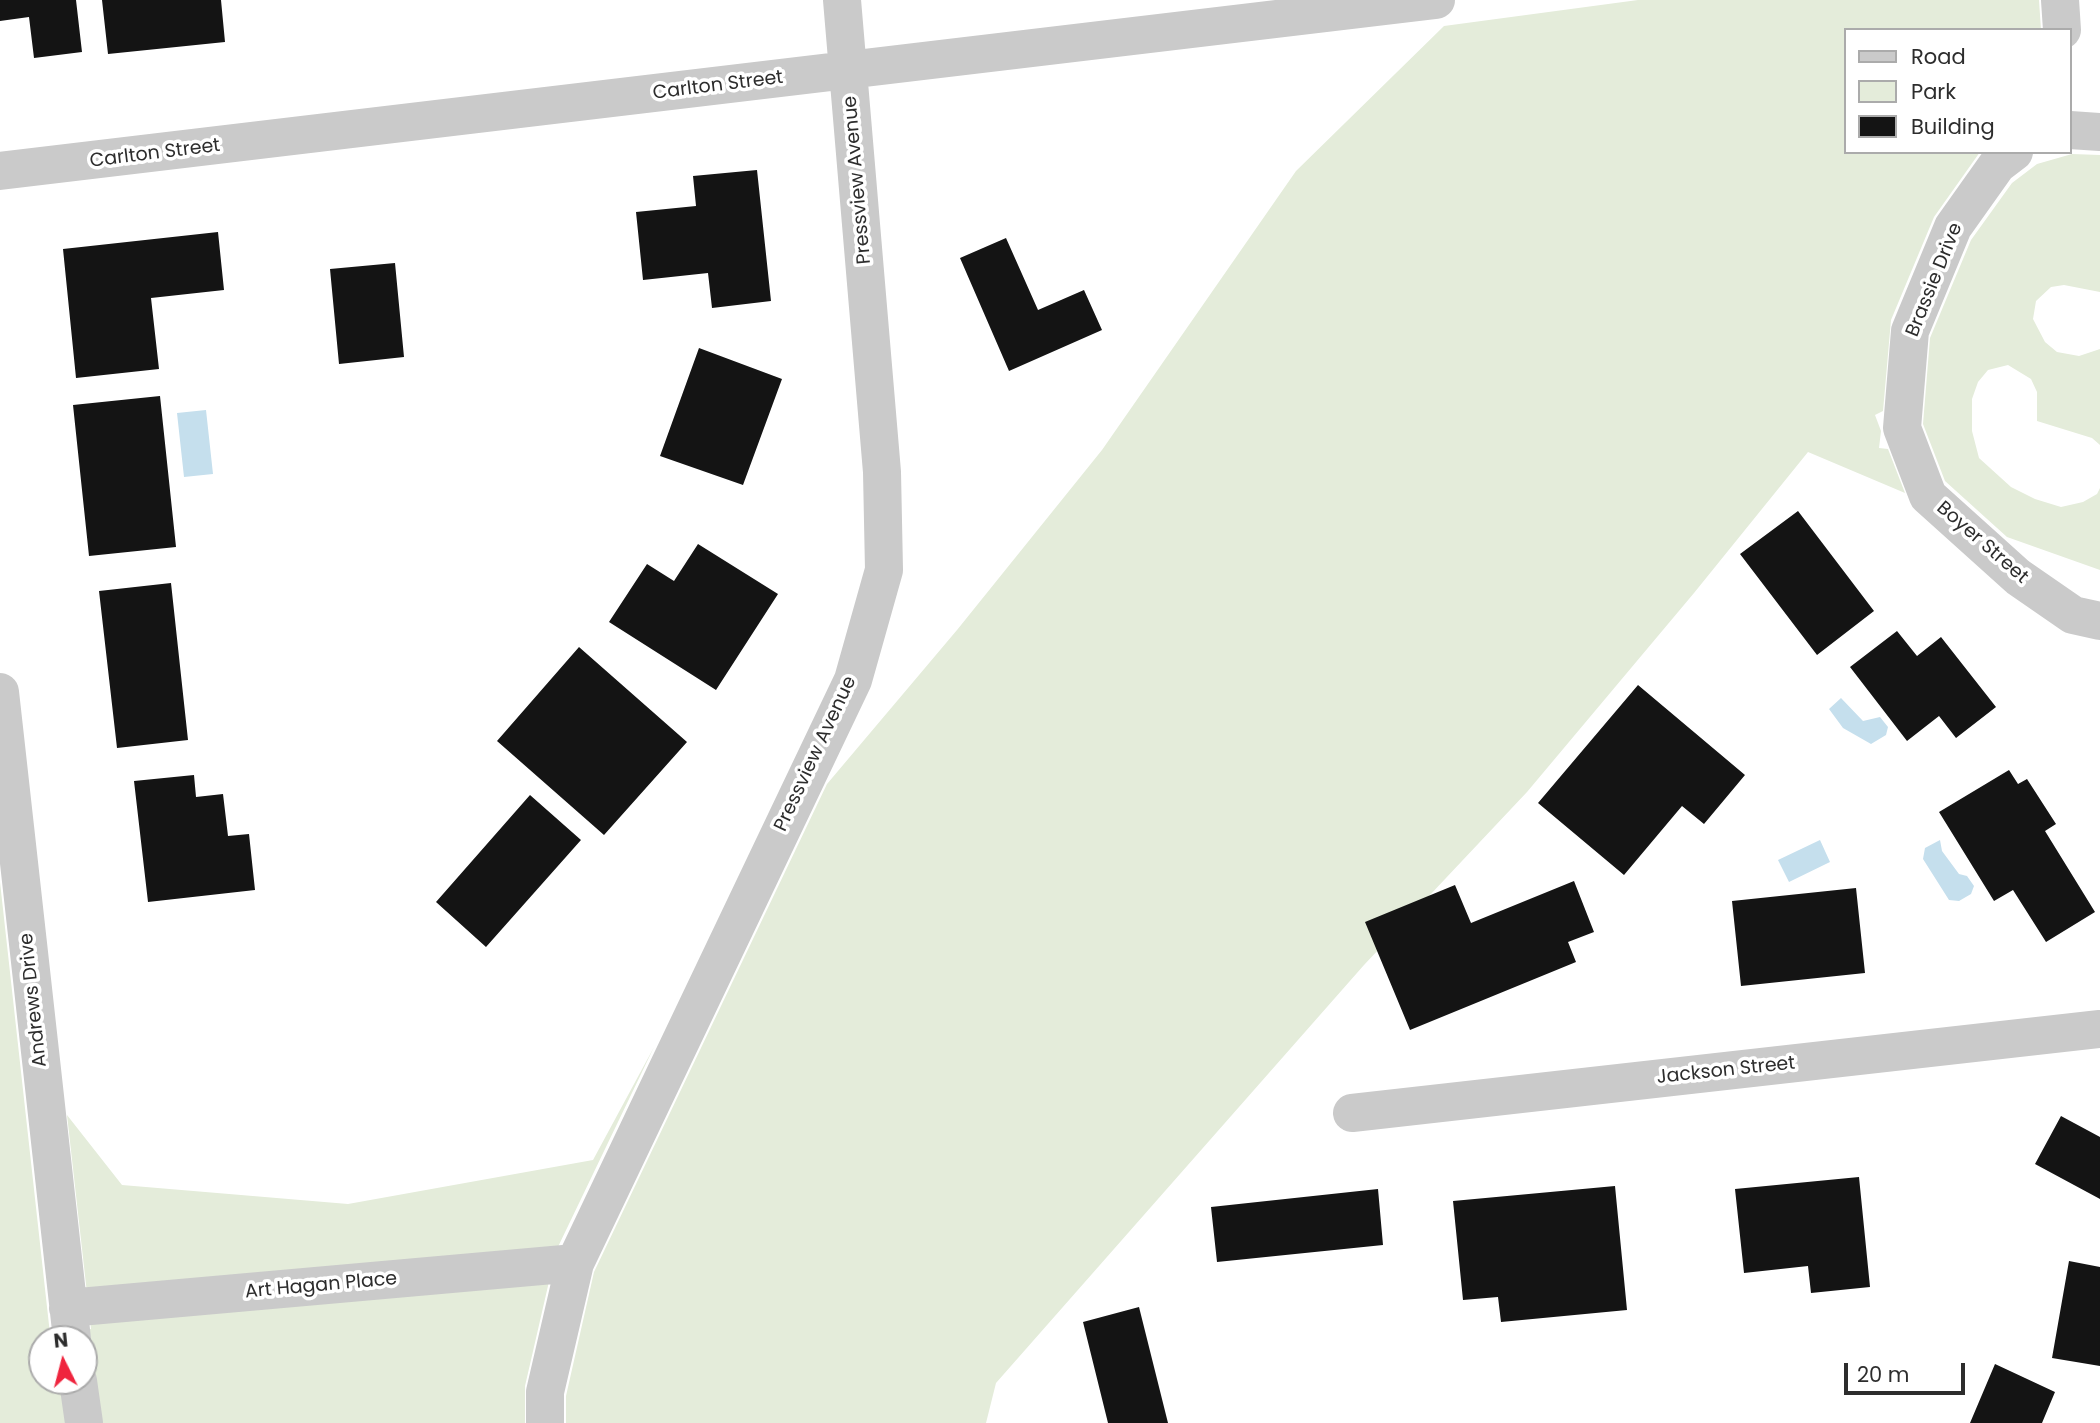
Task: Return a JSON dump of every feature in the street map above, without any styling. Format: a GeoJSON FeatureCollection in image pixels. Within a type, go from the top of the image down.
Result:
{"type":"FeatureCollection","features":[{"type":"Feature","properties":{"kind":"street","name":"Pressview Avenue"},"geometry":{"type":"LineString","coordinates":[[545,1423],[545,1392],[575,1263],[853,680],[884,570],[882,472],[842,0]]}},
{"type":"Feature","properties":{"kind":"street","name":"Carlton Street"},"geometry":{"type":"LineString","coordinates":[[0,171],[1436,0]]}},
{"type":"Feature","properties":{"kind":"street"},"geometry":{"type":"LineString","coordinates":[[2060,0],[2062,28]]}},
{"type":"Feature","properties":{"kind":"street"},"geometry":{"type":"LineString","coordinates":[[2072,130],[2100,132]]}},
{"type":"Feature","properties":{"kind":"street","name":"Brassie Drive"},"geometry":{"type":"LineString","coordinates":[[1902,428],[1910,331],[1953,227],[1997,165],[2011,154]]}},
{"type":"Feature","properties":{"kind":"street","name":"Boyer Street"},"geometry":{"type":"LineString","coordinates":[[1902,428],[1928,496],[2018,577],[2073,615],[2100,621]]}},
{"type":"Feature","properties":{"kind":"street","name":"Andrews Drive"},"geometry":{"type":"LineString","coordinates":[[0,692],[70,1324]]}},
{"type":"Feature","properties":{"kind":"street","name":"Jackson Street"},"geometry":{"type":"LineString","coordinates":[[1352,1113],[2100,1029]]}},
{"type":"Feature","properties":{"kind":"street","name":"Art Hagan Place"},"geometry":{"type":"LineString","coordinates":[[70,1324],[575,1263]]}},
{"type":"Feature","properties":{"kind":"street"},"geometry":{"type":"LineString","coordinates":[[80,1395],[84,1423]]}},
{"type":"Feature","properties":{"kind":"green space"},"geometry":{"type":"Polygon","coordinates":[[[1638,0],[2039,0],[2041,28],[1844,28],[1844,154],[1979,154],[1934,217],[1891,320],[1883,411],[1875,415],[1881,431],[1879,448],[1888,449],[1905,493],[1808,452],[1527,792],[1364,965],[996,1383],[986,1423],[566,1423],[566,1396],[594,1272],[827,784],[957,630],[1102,450],[1296,171],[1444,26],[1638,0]]]}},
{"type":"Feature","properties":{"kind":"green space"},"geometry":{"type":"Polygon","coordinates":[[[2072,154],[2100,155],[2100,292],[2064,285],[2051,287],[2036,301],[2033,319],[2045,342],[2057,352],[2079,356],[2100,349],[2100,445],[2092,438],[2037,421],[2037,392],[2031,379],[2008,365],[1988,370],[1978,382],[1972,399],[1972,431],[1979,458],[2011,487],[2035,499],[2061,507],[2083,502],[2097,494],[2100,488],[2100,570],[2007,537],[1945,481],[1923,424],[1930,338],[1971,240],[2012,183],[2037,164],[2072,154]]]}},
{"type":"Feature","properties":{"kind":"green space"},"geometry":{"type":"Polygon","coordinates":[[[0,882],[49,1325],[28,1325],[28,1395],[98,1395],[98,1325],[91,1325],[67,1115],[122,1185],[348,1204],[593,1160],[654,1047],[556,1251],[525,1386],[525,1423],[0,1423],[0,882]]]}},
{"type":"Feature","properties":{"kind":"water"},"geometry":{"type":"Polygon","coordinates":[[[206,410],[213,474],[184,477],[177,413],[206,410]]]}},
{"type":"Feature","properties":{"kind":"water"},"geometry":{"type":"Polygon","coordinates":[[[1841,698],[1863,721],[1880,717],[1888,727],[1886,735],[1871,744],[1843,728],[1829,709],[1841,698]]]}},
{"type":"Feature","properties":{"kind":"water"},"geometry":{"type":"Polygon","coordinates":[[[1820,840],[1830,862],[1789,882],[1778,860],[1820,840]]]}},
{"type":"Feature","properties":{"kind":"water"},"geometry":{"type":"Polygon","coordinates":[[[1940,840],[1942,851],[1959,874],[1967,876],[1974,886],[1971,894],[1959,901],[1949,900],[1923,859],[1925,848],[1940,840]]]}},
{"type":"Feature","properties":{"kind":"building"},"geometry":{"type":"Polygon","coordinates":[[[0,0],[76,0],[82,52],[34,58],[29,17],[0,21],[0,0]]]}},
{"type":"Feature","properties":{"kind":"building"},"geometry":{"type":"Polygon","coordinates":[[[102,0],[221,0],[225,42],[108,54],[102,0]]]}},
{"type":"Feature","properties":{"kind":"building"},"geometry":{"type":"Polygon","coordinates":[[[757,170],[771,301],[712,308],[708,273],[643,280],[636,212],[696,206],[693,176],[757,170]]]}},
{"type":"Feature","properties":{"kind":"building"},"geometry":{"type":"Polygon","coordinates":[[[218,232],[224,290],[151,298],[159,369],[76,378],[63,249],[218,232]]]}},
{"type":"Feature","properties":{"kind":"building"},"geometry":{"type":"Polygon","coordinates":[[[1006,238],[1038,310],[1084,290],[1102,330],[1009,371],[960,258],[1006,238]]]}},
{"type":"Feature","properties":{"kind":"building"},"geometry":{"type":"Polygon","coordinates":[[[395,263],[404,357],[339,364],[330,269],[395,263]]]}},
{"type":"Feature","properties":{"kind":"building"},"geometry":{"type":"Polygon","coordinates":[[[699,348],[782,379],[743,485],[660,456],[699,348]]]}},
{"type":"Feature","properties":{"kind":"building"},"geometry":{"type":"Polygon","coordinates":[[[160,396],[176,547],[89,556],[73,405],[160,396]]]}},
{"type":"Feature","properties":{"kind":"building"},"geometry":{"type":"Polygon","coordinates":[[[1798,511],[1874,611],[1817,655],[1740,554],[1798,511]]]}},
{"type":"Feature","properties":{"kind":"building"},"geometry":{"type":"Polygon","coordinates":[[[698,544],[778,594],[716,690],[609,622],[647,564],[674,581],[698,544]]]}},
{"type":"Feature","properties":{"kind":"building"},"geometry":{"type":"Polygon","coordinates":[[[171,583],[188,740],[117,748],[99,591],[171,583]]]}},
{"type":"Feature","properties":{"kind":"building"},"geometry":{"type":"Polygon","coordinates":[[[1897,631],[1917,656],[1941,637],[1996,707],[1956,738],[1939,716],[1907,741],[1850,667],[1897,631]]]}},
{"type":"Feature","properties":{"kind":"building"},"geometry":{"type":"Polygon","coordinates":[[[579,647],[687,742],[604,835],[497,741],[579,647]]]}},
{"type":"Feature","properties":{"kind":"building"},"geometry":{"type":"Polygon","coordinates":[[[1638,685],[1745,775],[1704,824],[1682,806],[1624,875],[1538,803],[1638,685]]]}},
{"type":"Feature","properties":{"kind":"building"},"geometry":{"type":"Polygon","coordinates":[[[2009,770],[2018,784],[2027,779],[2056,824],[2045,831],[2095,912],[2046,942],[2013,890],[1994,901],[1939,812],[2009,770]]]}},
{"type":"Feature","properties":{"kind":"building"},"geometry":{"type":"Polygon","coordinates":[[[194,775],[196,797],[223,794],[228,836],[249,834],[255,890],[148,902],[134,781],[194,775]]]}},
{"type":"Feature","properties":{"kind":"building"},"geometry":{"type":"Polygon","coordinates":[[[530,795],[581,840],[486,947],[436,902],[530,795]]]}},
{"type":"Feature","properties":{"kind":"building"},"geometry":{"type":"Polygon","coordinates":[[[1574,881],[1594,932],[1568,942],[1576,962],[1410,1030],[1365,922],[1455,885],[1471,923],[1574,881]]]}},
{"type":"Feature","properties":{"kind":"building"},"geometry":{"type":"Polygon","coordinates":[[[1856,888],[1865,973],[1741,986],[1732,901],[1856,888]]]}},
{"type":"Feature","properties":{"kind":"building"},"geometry":{"type":"Polygon","coordinates":[[[2061,1116],[2100,1137],[2100,1199],[2035,1164],[2061,1116]]]}},
{"type":"Feature","properties":{"kind":"building"},"geometry":{"type":"Polygon","coordinates":[[[1859,1177],[1870,1287],[1811,1293],[1808,1266],[1744,1273],[1735,1189],[1859,1177]]]}},
{"type":"Feature","properties":{"kind":"building"},"geometry":{"type":"Polygon","coordinates":[[[1615,1186],[1627,1310],[1501,1322],[1498,1297],[1463,1300],[1453,1201],[1615,1186]]]}},
{"type":"Feature","properties":{"kind":"building"},"geometry":{"type":"Polygon","coordinates":[[[1378,1189],[1383,1245],[1217,1262],[1211,1207],[1378,1189]]]}},
{"type":"Feature","properties":{"kind":"building"},"geometry":{"type":"Polygon","coordinates":[[[2069,1261],[2100,1267],[2100,1366],[2052,1358],[2069,1261]]]}},
{"type":"Feature","properties":{"kind":"building"},"geometry":{"type":"Polygon","coordinates":[[[1139,1307],[1168,1423],[1108,1423],[1083,1322],[1139,1307]]]}},
{"type":"Feature","properties":{"kind":"building"},"geometry":{"type":"Polygon","coordinates":[[[1995,1364],[2055,1392],[2042,1423],[1970,1423],[1995,1364]]]}}]}
